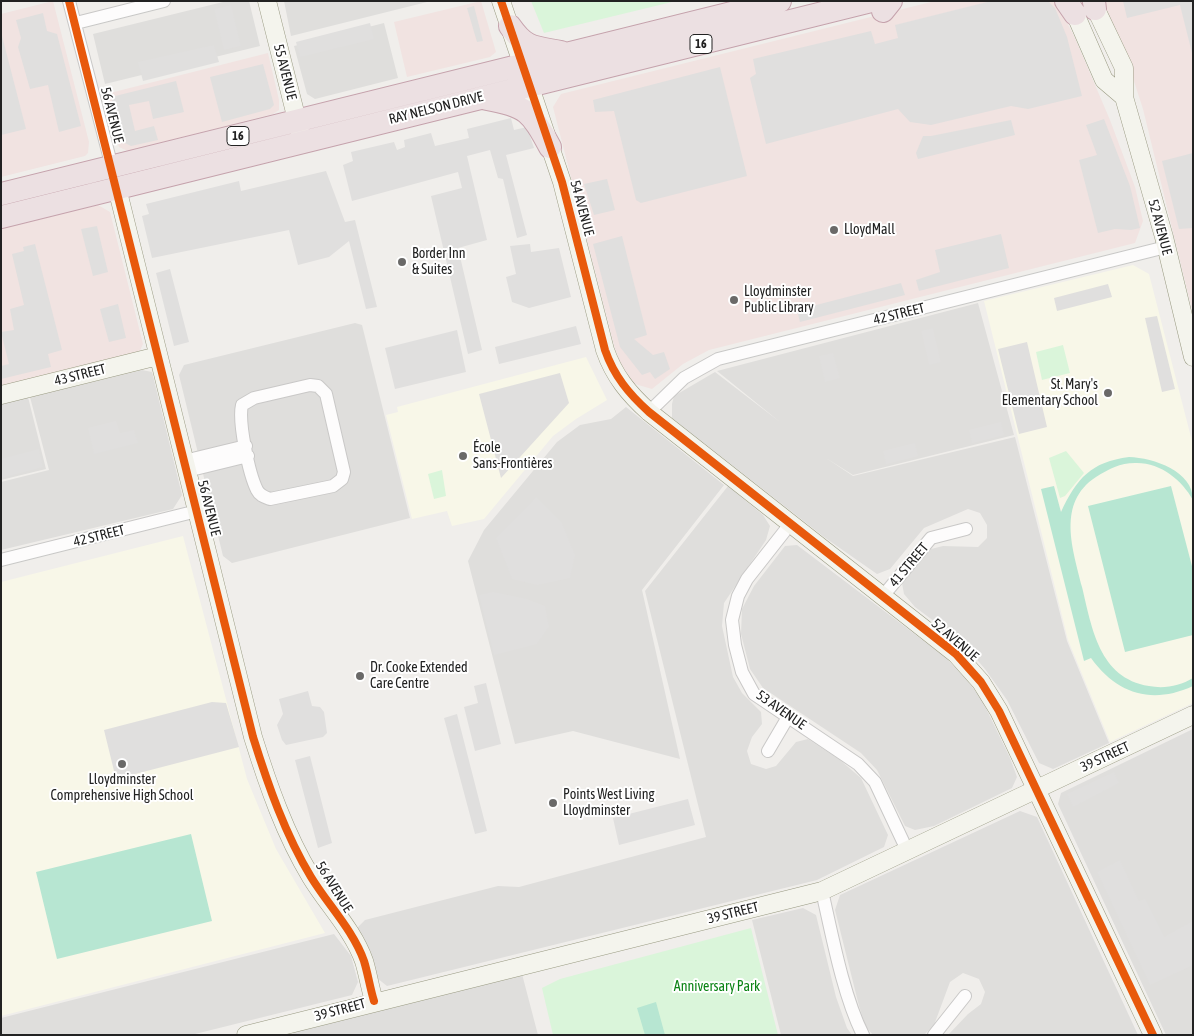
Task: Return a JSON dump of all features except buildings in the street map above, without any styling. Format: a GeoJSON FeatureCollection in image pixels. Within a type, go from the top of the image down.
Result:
{"type":"FeatureCollection","features":[{"type":"Feature","properties":{"kind":"highway","name":"RAY NELSON DRIVE"},"geometry":{"type":"LineString","coordinates":[[1,194],[112,167],[478,98],[567,53],[780,1]]}},
{"type":"Feature","properties":{"kind":"highway","name":"RAY NELSON DRIVE"},"geometry":{"type":"LineString","coordinates":[[1,217],[117,188],[300,132],[526,75],[882,4]]}},
{"type":"Feature","properties":{"kind":"highway"},"geometry":{"type":"LineString","coordinates":[[510,26],[521,41],[535,47],[567,53]]}},
{"type":"Feature","properties":{"kind":"highway"},"geometry":{"type":"LineString","coordinates":[[478,98],[512,104],[524,109],[538,124],[550,147]]}},
{"type":"Feature","properties":{"kind":"street","name":"56 AVENUE"},"geometry":{"type":"LineString","coordinates":[[69,1],[253,737],[264,774],[278,809],[307,870],[353,940],[364,961],[374,1001]]}},
{"type":"Feature","properties":{"kind":"street"},"geometry":{"type":"LineString","coordinates":[[76,23],[164,1]]}},
{"type":"Feature","properties":{"kind":"street","name":"55 AVENUE"},"geometry":{"type":"LineString","coordinates":[[267,1],[300,132]]}},
{"type":"Feature","properties":{"kind":"street","name":"54 AVENUE"},"geometry":{"type":"LineString","coordinates":[[501,1],[566,198],[608,358],[624,387],[650,412]]}},
{"type":"Feature","properties":{"kind":"street","name":"52 AVENUE"},"geometry":{"type":"LineString","coordinates":[[1082,5],[1124,68],[1124,97],[1166,247],[1193,357]]}},
{"type":"Feature","properties":{"kind":"street","name":"42 STREET"},"geometry":{"type":"LineString","coordinates":[[650,412],[684,378],[718,359],[1166,247]]}},
{"type":"Feature","properties":{"kind":"street","name":"43 STREET"},"geometry":{"type":"LineString","coordinates":[[1,395],[158,356]]}},
{"type":"Feature","properties":{"kind":"street"},"geometry":{"type":"LineString","coordinates":[[302,386],[318,386],[326,394],[344,472],[342,478],[333,486],[270,499],[258,491],[247,451],[240,412],[246,401],[302,386]]}},
{"type":"Feature","properties":{"kind":"street","name":"52 AVENUE"},"geometry":{"type":"LineString","coordinates":[[650,412],[956,654],[974,672],[999,711],[1153,1035]]}},
{"type":"Feature","properties":{"kind":"street"},"geometry":{"type":"LineString","coordinates":[[186,466],[247,451]]}},
{"type":"Feature","properties":{"kind":"street","name":"42 STREET"},"geometry":{"type":"LineString","coordinates":[[1,560],[197,511]]}},
{"type":"Feature","properties":{"kind":"street","name":"53 AVENUE"},"geometry":{"type":"LineString","coordinates":[[790,523],[747,579],[738,596],[732,620],[735,645],[742,672],[754,694],[858,764],[875,782],[907,850]]}},
{"type":"Feature","properties":{"kind":"street","name":"41 STREET"},"geometry":{"type":"LineString","coordinates":[[882,596],[931,538],[966,529]]}},
{"type":"Feature","properties":{"kind":"street","name":"39 STREET"},"geometry":{"type":"LineString","coordinates":[[246,1035],[273,1032],[374,1001],[822,891],[1193,715]]}},
{"type":"Feature","properties":{"kind":"street"},"geometry":{"type":"LineString","coordinates":[[768,751],[788,717]]}},
{"type":"Feature","properties":{"kind":"street"},"geometry":{"type":"LineString","coordinates":[[822,891],[850,1003],[863,1035]]}},
{"type":"Feature","properties":{"kind":"street"},"geometry":{"type":"LineString","coordinates":[[934,1035],[965,996]]}},
{"type":"Feature","properties":{"kind":"shaded area"},"geometry":{"type":"Polygon","coordinates":[[[53,1],[89,142],[88,153],[85,156],[1,177],[1,14],[53,1]]]}},
{"type":"Feature","properties":{"kind":"shaded area"},"geometry":{"type":"Polygon","coordinates":[[[227,1],[249,1],[260,46],[105,84],[93,34],[227,1]]]}},
{"type":"Feature","properties":{"kind":"shaded area"},"geometry":{"type":"Polygon","coordinates":[[[284,1],[431,1],[291,36],[284,1]]]}},
{"type":"Feature","properties":{"kind":"shaded area"},"geometry":{"type":"Polygon","coordinates":[[[481,1],[496,52],[490,57],[407,77],[394,22],[481,1]]]}},
{"type":"Feature","properties":{"kind":"shaded area"},"geometry":{"type":"Polygon","coordinates":[[[935,1],[1056,1],[1075,38],[1110,120],[1135,187],[1143,221],[1135,243],[709,350],[683,364],[652,389],[635,384],[622,367],[615,349],[553,107],[561,94],[935,1]]]}},
{"type":"Feature","properties":{"kind":"shaded area"},"geometry":{"type":"Polygon","coordinates":[[[991,1],[1048,1],[1055,8],[1067,37],[1082,96],[1028,109],[1011,106],[931,125],[910,122],[898,109],[766,144],[750,78],[756,74],[753,59],[871,31],[875,44],[898,38],[895,25],[991,1]]]}},
{"type":"Feature","properties":{"kind":"shaded area"},"geometry":{"type":"Polygon","coordinates":[[[1101,1],[1193,1],[1193,314],[1143,109],[1130,69],[1101,1]]]}},
{"type":"Feature","properties":{"kind":"shaded area"},"geometry":{"type":"Polygon","coordinates":[[[1123,1],[1193,1],[1193,57],[1180,5],[1127,18],[1123,1]]]}},
{"type":"Feature","properties":{"kind":"shaded area"},"geometry":{"type":"Polygon","coordinates":[[[231,5],[241,46],[224,50],[214,9],[231,5]]]}},
{"type":"Feature","properties":{"kind":"shaded area"},"geometry":{"type":"Polygon","coordinates":[[[474,6],[483,41],[477,42],[467,8],[474,6]]]}},
{"type":"Feature","properties":{"kind":"shaded area"},"geometry":{"type":"Polygon","coordinates":[[[43,13],[47,31],[57,34],[81,126],[59,132],[48,85],[30,89],[18,47],[21,38],[16,20],[43,13]]]}},
{"type":"Feature","properties":{"kind":"shaded area"},"geometry":{"type":"Polygon","coordinates":[[[370,23],[374,39],[300,57],[296,42],[370,23]]]}},
{"type":"Feature","properties":{"kind":"shaded area"},"geometry":{"type":"Polygon","coordinates":[[[384,23],[398,78],[315,99],[307,94],[294,46],[384,23]]]}},
{"type":"Feature","properties":{"kind":"shaded area"},"geometry":{"type":"Polygon","coordinates":[[[1,32],[26,129],[1,135],[1,32]]]}},
{"type":"Feature","properties":{"kind":"shaded area"},"geometry":{"type":"Polygon","coordinates":[[[214,45],[219,62],[143,81],[138,62],[214,45]]]}},
{"type":"Feature","properties":{"kind":"shaded area"},"geometry":{"type":"Polygon","coordinates":[[[268,53],[279,100],[279,110],[273,114],[128,151],[119,147],[102,95],[268,53]]]}},
{"type":"Feature","properties":{"kind":"shaded area"},"geometry":{"type":"Polygon","coordinates":[[[263,64],[274,105],[270,109],[222,122],[210,77],[263,64]]]}},
{"type":"Feature","properties":{"kind":"shaded area"},"geometry":{"type":"Polygon","coordinates":[[[720,67],[747,176],[641,203],[636,200],[614,111],[595,112],[593,100],[720,67]]]}},
{"type":"Feature","properties":{"kind":"shaded area"},"geometry":{"type":"Polygon","coordinates":[[[176,81],[184,112],[153,119],[149,101],[129,105],[135,131],[154,126],[158,140],[131,146],[121,141],[111,97],[176,81]]]}},
{"type":"Feature","properties":{"kind":"shaded area"},"geometry":{"type":"Polygon","coordinates":[[[511,118],[514,130],[527,127],[534,148],[506,155],[527,235],[517,238],[503,179],[498,178],[490,150],[467,156],[487,240],[458,248],[482,350],[468,354],[431,196],[462,188],[458,172],[352,201],[343,165],[353,161],[351,152],[394,142],[397,150],[405,147],[404,140],[431,133],[435,146],[469,138],[467,129],[511,118]]]}},
{"type":"Feature","properties":{"kind":"shaded area"},"geometry":{"type":"Polygon","coordinates":[[[1104,119],[1130,186],[1140,228],[1131,230],[1115,229],[1098,233],[1079,160],[1097,155],[1086,125],[1104,119]]]}},
{"type":"Feature","properties":{"kind":"shaded area"},"geometry":{"type":"Polygon","coordinates":[[[1011,120],[1015,135],[918,159],[916,153],[923,136],[1011,120]]]}},
{"type":"Feature","properties":{"kind":"shaded area"},"geometry":{"type":"Polygon","coordinates":[[[1193,153],[1193,228],[1179,229],[1162,161],[1193,153]]]}},
{"type":"Feature","properties":{"kind":"shaded area"},"geometry":{"type":"Polygon","coordinates":[[[326,171],[345,222],[355,220],[377,307],[366,309],[349,241],[329,257],[298,265],[289,230],[152,258],[142,216],[149,214],[146,204],[239,181],[241,191],[326,171]]]}},
{"type":"Feature","properties":{"kind":"shaded area"},"geometry":{"type":"Polygon","coordinates":[[[607,179],[615,210],[594,215],[584,184],[607,179]]]}},
{"type":"Feature","properties":{"kind":"shaded area"},"geometry":{"type":"Polygon","coordinates":[[[98,205],[110,212],[143,344],[138,355],[1,388],[1,229],[98,205]]]}},
{"type":"Feature","properties":{"kind":"shaded area"},"geometry":{"type":"Polygon","coordinates":[[[97,226],[108,272],[93,276],[81,229],[97,226]]]}},
{"type":"Feature","properties":{"kind":"shaded area"},"geometry":{"type":"Polygon","coordinates":[[[1001,234],[1009,268],[919,291],[916,280],[940,272],[935,250],[1001,234]]]}},
{"type":"Feature","properties":{"kind":"shaded area"},"geometry":{"type":"Polygon","coordinates":[[[622,236],[647,335],[634,339],[653,355],[664,352],[670,369],[655,379],[650,372],[642,375],[620,347],[593,244],[622,236]]]}},
{"type":"Feature","properties":{"kind":"shaded area"},"geometry":{"type":"Polygon","coordinates":[[[35,244],[62,350],[48,354],[51,367],[1,379],[1,366],[9,364],[1,332],[14,330],[10,309],[24,305],[12,254],[24,251],[23,247],[35,244]]]}},
{"type":"Feature","properties":{"kind":"shaded area"},"geometry":{"type":"Polygon","coordinates":[[[530,244],[531,252],[559,248],[571,297],[529,308],[512,302],[506,277],[516,274],[510,246],[530,244]]]}},
{"type":"Feature","properties":{"kind":"shaded area"},"geometry":{"type":"Polygon","coordinates":[[[1133,265],[1149,274],[1193,445],[1193,703],[1110,742],[1068,640],[984,301],[1133,265]]]}},
{"type":"Feature","properties":{"kind":"shaded area"},"geometry":{"type":"Polygon","coordinates":[[[170,269],[189,342],[174,346],[156,273],[170,269]]]}},
{"type":"Feature","properties":{"kind":"shaded area"},"geometry":{"type":"Polygon","coordinates":[[[901,283],[905,295],[800,322],[797,310],[901,283]]]}},
{"type":"Feature","properties":{"kind":"shaded area"},"geometry":{"type":"Polygon","coordinates":[[[1108,284],[1112,297],[1057,311],[1054,298],[1108,284]]]}},
{"type":"Feature","properties":{"kind":"shaded area"},"geometry":{"type":"Polygon","coordinates":[[[978,303],[1014,435],[853,475],[826,458],[853,476],[1015,437],[1067,641],[1109,743],[1053,769],[1039,763],[1007,700],[985,669],[962,642],[915,607],[904,594],[902,583],[915,565],[931,549],[943,546],[978,547],[987,538],[987,525],[980,513],[968,509],[924,528],[890,569],[877,574],[824,537],[672,418],[674,396],[715,372],[780,422],[717,371],[978,303]]]}},
{"type":"Feature","properties":{"kind":"shaded area"},"geometry":{"type":"Polygon","coordinates":[[[118,304],[126,338],[109,342],[100,309],[118,304]]]}},
{"type":"Feature","properties":{"kind":"shaded area"},"geometry":{"type":"Polygon","coordinates":[[[1157,316],[1175,389],[1162,392],[1145,318],[1157,316]]]}},
{"type":"Feature","properties":{"kind":"shaded area"},"geometry":{"type":"Polygon","coordinates":[[[355,323],[362,325],[410,518],[232,563],[223,556],[179,375],[184,365],[355,323]]]}},
{"type":"Feature","properties":{"kind":"shaded area"},"geometry":{"type":"Polygon","coordinates":[[[576,326],[581,344],[499,364],[495,347],[576,326]]]}},
{"type":"Feature","properties":{"kind":"shaded area"},"geometry":{"type":"Polygon","coordinates":[[[933,328],[941,362],[929,365],[921,331],[933,328]]]}},
{"type":"Feature","properties":{"kind":"shaded area"},"geometry":{"type":"Polygon","coordinates":[[[457,330],[466,372],[395,389],[385,348],[457,330]]]}},
{"type":"Feature","properties":{"kind":"shaded area"},"geometry":{"type":"Polygon","coordinates":[[[1027,342],[1047,427],[1019,434],[998,349],[1027,342]]]}},
{"type":"Feature","properties":{"kind":"shaded area"},"geometry":{"type":"Polygon","coordinates":[[[833,353],[840,378],[825,382],[819,356],[833,353]]]}},
{"type":"Feature","properties":{"kind":"shaded area"},"geometry":{"type":"Polygon","coordinates":[[[586,357],[607,400],[553,436],[484,519],[452,526],[447,511],[412,519],[386,415],[398,412],[397,407],[586,357]]]}},
{"type":"Feature","properties":{"kind":"shaded area"},"geometry":{"type":"Polygon","coordinates":[[[142,370],[152,372],[182,495],[173,509],[1,550],[1,482],[49,470],[30,397],[142,370]]]}},
{"type":"Feature","properties":{"kind":"shaded area"},"geometry":{"type":"Polygon","coordinates":[[[560,373],[569,403],[501,478],[479,394],[560,373]]]}},
{"type":"Feature","properties":{"kind":"shaded area"},"geometry":{"type":"Polygon","coordinates":[[[28,397],[46,469],[1,480],[1,404],[28,397]]]}},
{"type":"Feature","properties":{"kind":"shaded area"},"geometry":{"type":"Polygon","coordinates":[[[626,407],[724,485],[642,590],[680,759],[573,731],[515,744],[468,561],[484,530],[557,442],[580,425],[611,419],[626,407]]]}},
{"type":"Feature","properties":{"kind":"shaded area"},"geometry":{"type":"Polygon","coordinates":[[[116,421],[120,433],[134,430],[138,443],[94,454],[88,428],[116,421]]]}},
{"type":"Feature","properties":{"kind":"shaded area"},"geometry":{"type":"Polygon","coordinates":[[[1001,422],[1004,435],[972,443],[969,430],[1001,422]]]}},
{"type":"Feature","properties":{"kind":"shaded area"},"geometry":{"type":"Polygon","coordinates":[[[915,443],[918,456],[886,464],[883,451],[915,443]]]}},
{"type":"Feature","properties":{"kind":"shaded area"},"geometry":{"type":"Polygon","coordinates":[[[39,449],[43,467],[1,478],[1,459],[39,449]]]}},
{"type":"Feature","properties":{"kind":"shaded area"},"geometry":{"type":"Polygon","coordinates":[[[728,486],[763,515],[770,526],[766,540],[724,603],[722,626],[733,677],[742,693],[761,712],[762,724],[752,737],[747,751],[751,764],[766,769],[776,766],[796,742],[808,739],[840,760],[861,778],[888,835],[884,847],[817,880],[387,986],[377,978],[355,930],[365,920],[498,886],[519,887],[706,837],[645,591],[728,486]]]}},
{"type":"Feature","properties":{"kind":"shaded area"},"geometry":{"type":"Polygon","coordinates":[[[536,497],[562,523],[575,555],[570,578],[537,585],[512,579],[496,538],[536,497]]]}},
{"type":"Feature","properties":{"kind":"shaded area","name":"Lloydminster Comprehensive High School"},"geometry":{"type":"Polygon","coordinates":[[[183,536],[247,779],[276,849],[325,933],[1,1016],[1,582],[183,536]]]}},
{"type":"Feature","properties":{"kind":"shaded area"},"geometry":{"type":"Polygon","coordinates":[[[797,545],[945,657],[967,680],[982,700],[1010,758],[1017,777],[1012,788],[934,826],[915,830],[905,826],[877,770],[861,753],[763,688],[750,669],[741,634],[742,609],[754,586],[785,546],[797,545]]]}},
{"type":"Feature","properties":{"kind":"shaded area"},"geometry":{"type":"Polygon","coordinates":[[[493,592],[527,599],[545,606],[549,627],[537,644],[494,655],[479,595],[493,592]]]}},
{"type":"Feature","properties":{"kind":"shaded area"},"geometry":{"type":"Polygon","coordinates":[[[486,683],[501,744],[475,751],[464,707],[478,703],[474,686],[486,683]]]}},
{"type":"Feature","properties":{"kind":"shaded area"},"geometry":{"type":"Polygon","coordinates":[[[308,691],[312,706],[320,707],[324,712],[327,733],[323,737],[286,745],[282,740],[277,725],[283,714],[279,699],[308,691]]]}},
{"type":"Feature","properties":{"kind":"shaded area"},"geometry":{"type":"Polygon","coordinates":[[[212,702],[226,703],[239,747],[116,779],[104,730],[212,702]]]}},
{"type":"Feature","properties":{"kind":"shaded area"},"geometry":{"type":"Polygon","coordinates":[[[457,714],[487,831],[475,834],[444,718],[457,714]]]}},
{"type":"Feature","properties":{"kind":"shaded area"},"geometry":{"type":"Polygon","coordinates":[[[1193,729],[1193,1035],[1166,1035],[1058,804],[1061,793],[1193,729]]]}},
{"type":"Feature","properties":{"kind":"shaded area"},"geometry":{"type":"Polygon","coordinates":[[[310,756],[332,843],[318,848],[295,760],[310,756]]]}},
{"type":"Feature","properties":{"kind":"shaded area"},"geometry":{"type":"Polygon","coordinates":[[[1114,772],[1119,783],[1073,807],[1067,794],[1114,772]]]}},
{"type":"Feature","properties":{"kind":"shaded area"},"geometry":{"type":"Polygon","coordinates":[[[688,799],[695,825],[619,845],[613,818],[688,799]]]}},
{"type":"Feature","properties":{"kind":"shaded area"},"geometry":{"type":"Polygon","coordinates":[[[1020,811],[1037,817],[1138,1035],[948,1035],[968,1014],[981,1004],[985,992],[979,979],[963,973],[950,982],[934,1025],[924,1035],[873,1035],[866,1027],[859,1006],[835,910],[840,895],[1020,811]]]}},
{"type":"Feature","properties":{"kind":"shaded area"},"geometry":{"type":"Polygon","coordinates":[[[1120,860],[1139,901],[1145,899],[1164,937],[1193,921],[1193,965],[1150,985],[1097,872],[1120,860]]]}},
{"type":"Feature","properties":{"kind":"shaded area"},"geometry":{"type":"Polygon","coordinates":[[[803,908],[816,915],[836,997],[847,1028],[852,1035],[781,1035],[752,920],[803,908]]]}},
{"type":"Feature","properties":{"kind":"shaded area"},"geometry":{"type":"Polygon","coordinates":[[[334,934],[351,956],[358,982],[352,995],[191,1035],[1,1035],[1,1018],[334,934]]]}},
{"type":"Feature","properties":{"kind":"shaded area"},"geometry":{"type":"Polygon","coordinates":[[[522,974],[538,1035],[292,1035],[294,1031],[522,974]]]}},
{"type":"Feature","properties":{"kind":"green space"},"geometry":{"type":"Polygon","coordinates":[[[531,1],[676,1],[544,33],[531,1]]]}},
{"type":"Feature","properties":{"kind":"green space"},"geometry":{"type":"Polygon","coordinates":[[[1063,345],[1070,373],[1042,380],[1036,352],[1063,345]]]}},
{"type":"Feature","properties":{"kind":"green space"},"geometry":{"type":"Polygon","coordinates":[[[1066,451],[1084,473],[1065,496],[1060,498],[1049,458],[1066,451]]]}},
{"type":"Feature","properties":{"kind":"green space"},"geometry":{"type":"Polygon","coordinates":[[[1129,457],[1160,463],[1179,474],[1187,481],[1193,500],[1176,479],[1161,469],[1144,463],[1119,465],[1096,477],[1084,488],[1076,500],[1072,513],[1072,543],[1094,634],[1108,662],[1119,673],[1132,681],[1149,686],[1172,686],[1193,678],[1193,686],[1163,695],[1136,693],[1124,688],[1101,670],[1091,658],[1084,661],[1041,489],[1054,486],[1061,512],[1073,490],[1087,474],[1105,463],[1129,457]]]}},
{"type":"Feature","properties":{"kind":"green space"},"geometry":{"type":"Polygon","coordinates":[[[442,470],[446,496],[434,499],[428,474],[442,470]]]}},
{"type":"Feature","properties":{"kind":"green space"},"geometry":{"type":"Polygon","coordinates":[[[1171,486],[1193,570],[1193,635],[1125,652],[1088,506],[1171,486]]]}},
{"type":"Feature","properties":{"kind":"green space"},"geometry":{"type":"Polygon","coordinates":[[[191,834],[212,921],[57,959],[36,872],[191,834]]]}},
{"type":"Feature","properties":{"kind":"green space","name":"Anniversary Park"},"geometry":{"type":"Polygon","coordinates":[[[751,928],[778,1035],[553,1035],[542,988],[560,979],[751,928]]]}},
{"type":"Feature","properties":{"kind":"green space"},"geometry":{"type":"Polygon","coordinates":[[[656,1002],[665,1035],[645,1035],[637,1008],[656,1002]]]}},
{"type":"Feature","properties":{"kind":"cycle path"},"geometry":{"type":"LineString","coordinates":[[69,1],[253,737],[271,791],[293,844],[311,877],[347,928],[359,950],[364,961],[374,1001]]}},
{"type":"Feature","properties":{"kind":"cycle path"},"geometry":{"type":"LineString","coordinates":[[501,1],[562,182],[605,350],[618,376],[649,412],[956,654],[981,682],[999,711],[1153,1035]]}},
{"type":"Feature","properties":{"kind":"place","name":"LloydMall"},"geometry":{"type":"Point","coordinates":[834,230]}},
{"type":"Feature","properties":{"kind":"place","name":"Border Inn & Suites"},"geometry":{"type":"Point","coordinates":[402,262]}},
{"type":"Feature","properties":{"kind":"place","name":"Lloydminster Public Library"},"geometry":{"type":"Point","coordinates":[734,300]}},
{"type":"Feature","properties":{"kind":"place","name":"St. Mary's Elementary School"},"geometry":{"type":"Point","coordinates":[1108,393]}},
{"type":"Feature","properties":{"kind":"place","name":"École Sans-Frontières"},"geometry":{"type":"Point","coordinates":[463,456]}},
{"type":"Feature","properties":{"kind":"place","name":"Dr. Cooke Extended Care Centre"},"geometry":{"type":"Point","coordinates":[360,676]}},
{"type":"Feature","properties":{"kind":"place","name":"Lloydminster Comprehensive High School"},"geometry":{"type":"Point","coordinates":[122,764]}},
{"type":"Feature","properties":{"kind":"place","name":"Points West Living Lloydminster"},"geometry":{"type":"Point","coordinates":[553,803]}}]}
